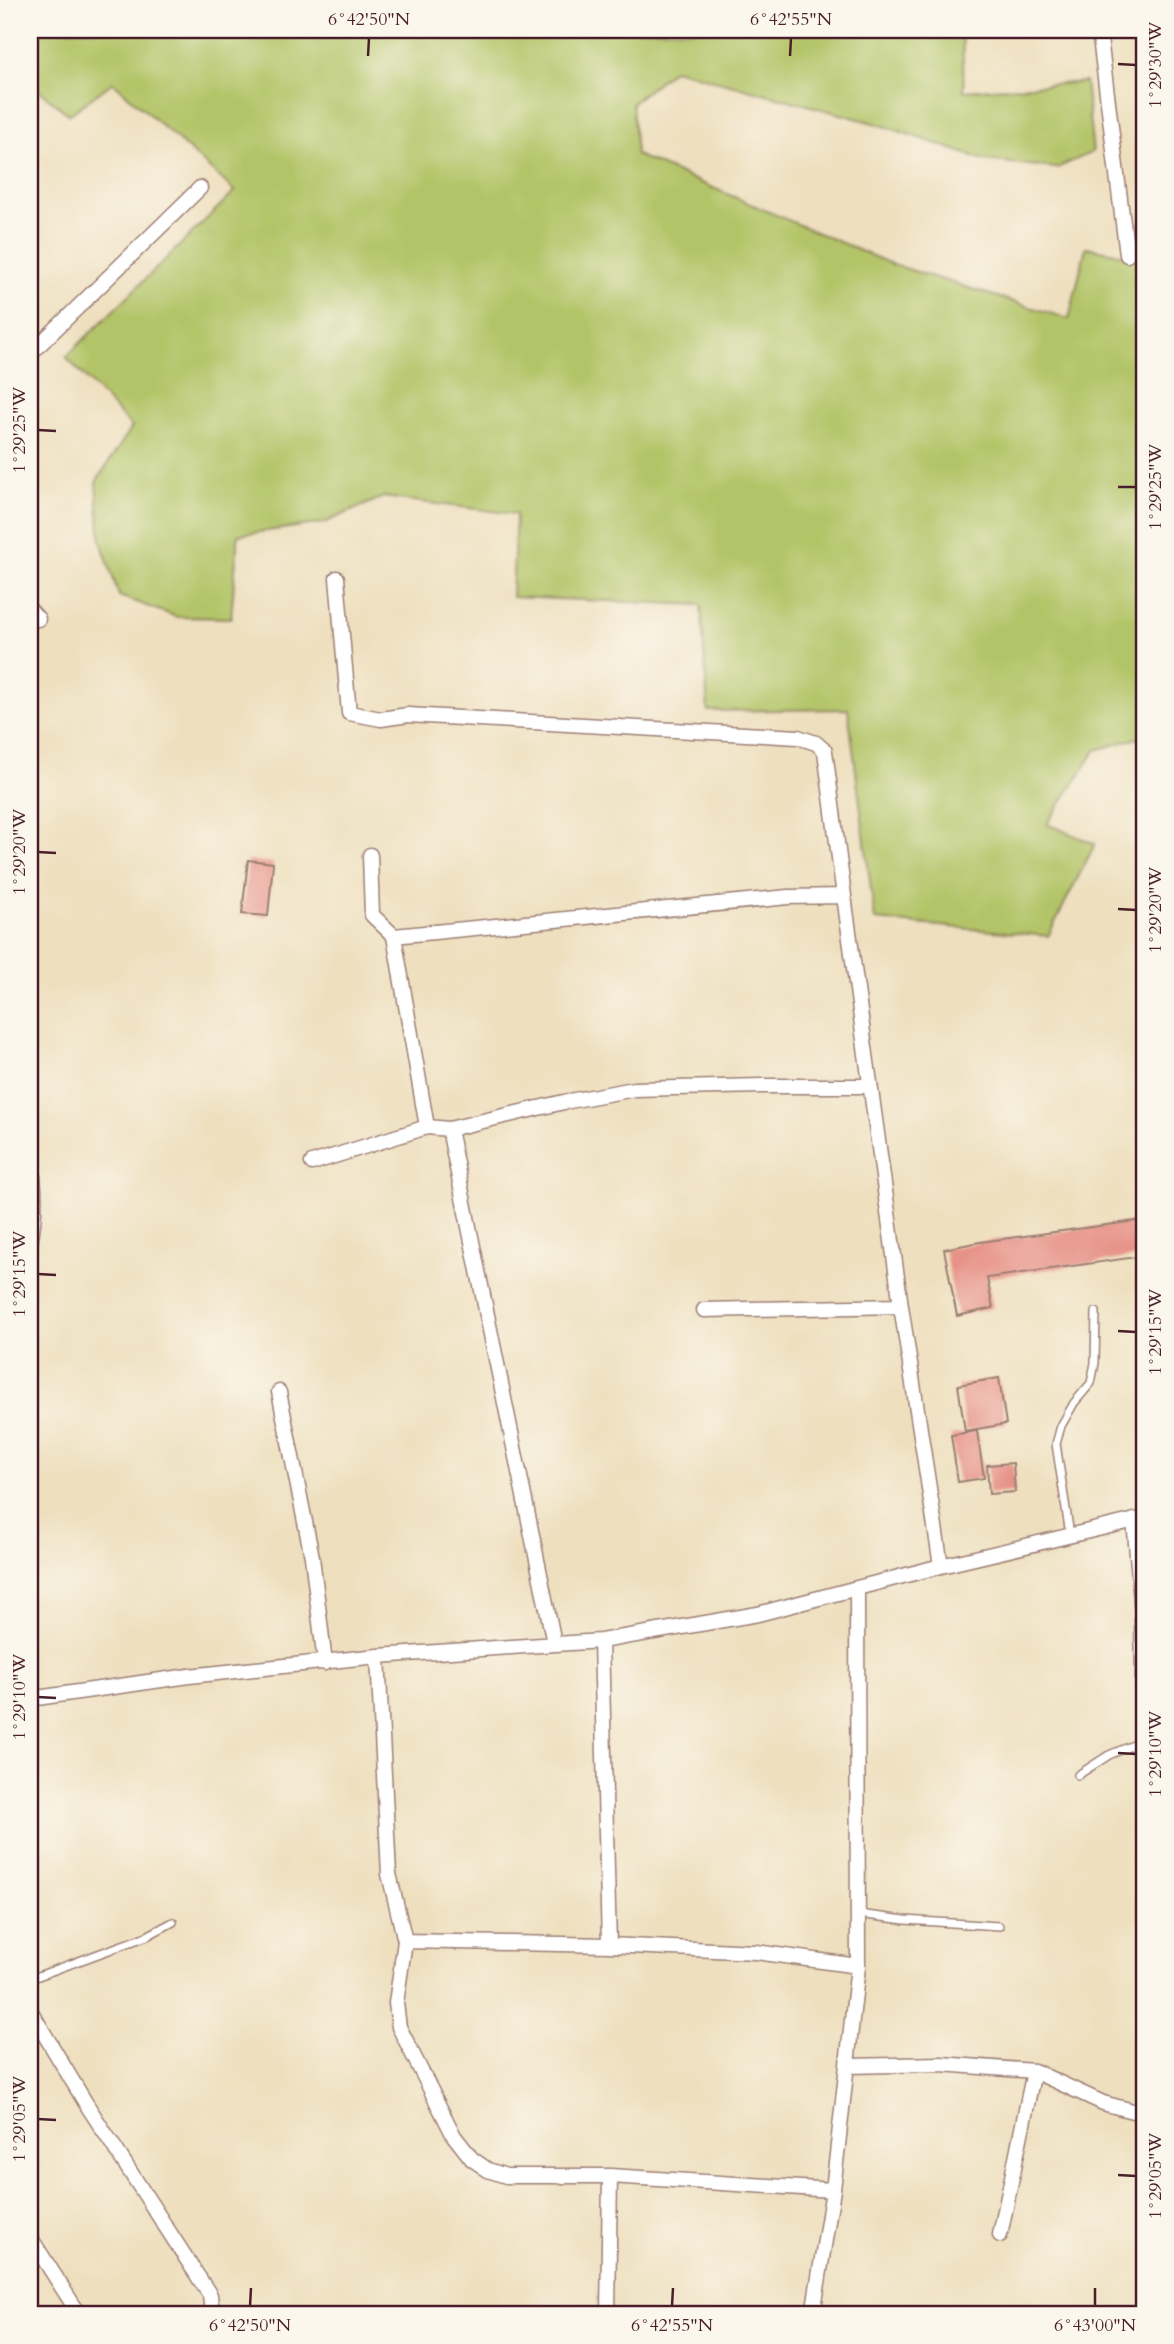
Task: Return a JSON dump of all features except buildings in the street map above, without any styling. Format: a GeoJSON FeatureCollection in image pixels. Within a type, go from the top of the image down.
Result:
{"type":"FeatureCollection","features":[{"type":"Feature","properties":{"kind":"street"},"geometry":{"type":"LineString","coordinates":[[1099,30],[1127,255]]}},
{"type":"Feature","properties":{"kind":"street"},"geometry":{"type":"LineString","coordinates":[[30,354],[200,188]]}},
{"type":"Feature","properties":{"kind":"street"},"geometry":{"type":"LineString","coordinates":[[337,578],[349,713],[382,719],[408,715],[798,737],[816,743],[825,751],[901,1306],[941,1566]]}},
{"type":"Feature","properties":{"kind":"street"},"geometry":{"type":"LineString","coordinates":[[370,855],[372,915],[394,936],[427,1127]]}},
{"type":"Feature","properties":{"kind":"street"},"geometry":{"type":"LineString","coordinates":[[394,936],[788,897],[844,896]]}},
{"type":"Feature","properties":{"kind":"street"},"geometry":{"type":"LineString","coordinates":[[312,1163],[427,1127],[449,1129],[634,1089],[870,1086]]}},
{"type":"Feature","properties":{"kind":"street"},"geometry":{"type":"LineString","coordinates":[[449,1129],[554,1643]]}},
{"type":"Feature","properties":{"kind":"street"},"geometry":{"type":"LineString","coordinates":[[30,1157],[35,1183],[35,1219],[30,1243]]}},
{"type":"Feature","properties":{"kind":"street"},"geometry":{"type":"LineString","coordinates":[[704,1310],[901,1306]]}},
{"type":"Feature","properties":{"kind":"street"},"geometry":{"type":"LineString","coordinates":[[279,1392],[312,1557],[325,1663]]}},
{"type":"Feature","properties":{"kind":"street"},"geometry":{"type":"LineString","coordinates":[[30,1699],[189,1676],[378,1656],[601,1641],[758,1614],[941,1566],[1139,1519],[1144,1746]]}},
{"type":"Feature","properties":{"kind":"street"},"geometry":{"type":"LineString","coordinates":[[813,2314],[834,2190],[858,1966],[856,1588]]}},
{"type":"Feature","properties":{"kind":"street"},"geometry":{"type":"LineString","coordinates":[[601,1641],[608,1945]]}},
{"type":"Feature","properties":{"kind":"street"},"geometry":{"type":"LineString","coordinates":[[378,1656],[389,1874],[405,1941],[396,2003],[399,2027],[454,2136],[472,2159],[488,2170],[506,2176],[610,2176],[834,2190]]}},
{"type":"Feature","properties":{"kind":"street"},"geometry":{"type":"LineString","coordinates":[[405,1941],[608,1945],[756,1952],[858,1966]]}},
{"type":"Feature","properties":{"kind":"street"},"geometry":{"type":"LineString","coordinates":[[30,2010],[85,2102],[210,2295],[212,2314]]}},
{"type":"Feature","properties":{"kind":"street"},"geometry":{"type":"LineString","coordinates":[[848,2066],[941,2064],[1034,2071],[1104,2103],[1144,2114]]}},
{"type":"Feature","properties":{"kind":"street"},"geometry":{"type":"LineString","coordinates":[[1000,2235],[1034,2071]]}},
{"type":"Feature","properties":{"kind":"street"},"geometry":{"type":"LineString","coordinates":[[608,2314],[610,2176]]}},
{"type":"Feature","properties":{"kind":"street"},"geometry":{"type":"LineString","coordinates":[[30,2237],[79,2314]]}},
{"type":"Feature","properties":{"kind":"lane"},"geometry":{"type":"LineString","coordinates":[[1070,1535],[1056,1444],[1061,1426],[1091,1383],[1095,1363],[1096,1312]]}},
{"type":"Feature","properties":{"kind":"lane"},"geometry":{"type":"LineString","coordinates":[[1078,1775],[1109,1755],[1144,1740]]}},
{"type":"Feature","properties":{"kind":"lane"},"geometry":{"type":"LineString","coordinates":[[858,1914],[999,1926]]}},
{"type":"Feature","properties":{"kind":"lane"},"geometry":{"type":"LineString","coordinates":[[30,1979],[109,1948],[124,1945],[173,1922]]}},
{"type":"Feature","properties":{"kind":"green space"},"geometry":{"type":"Polygon","coordinates":[[[30,30],[962,30],[964,91],[1085,82],[1093,152],[1057,168],[984,160],[881,125],[674,69],[632,103],[636,155],[891,264],[1069,319],[1086,247],[1144,259],[1144,742],[1137,738],[1096,750],[1047,824],[1095,844],[1048,936],[875,920],[848,709],[708,711],[701,605],[512,597],[516,514],[383,497],[324,523],[238,535],[231,618],[177,617],[119,596],[101,541],[96,482],[132,427],[66,357],[235,191],[113,82],[69,115],[39,90],[30,86],[30,30]]]}}]}
